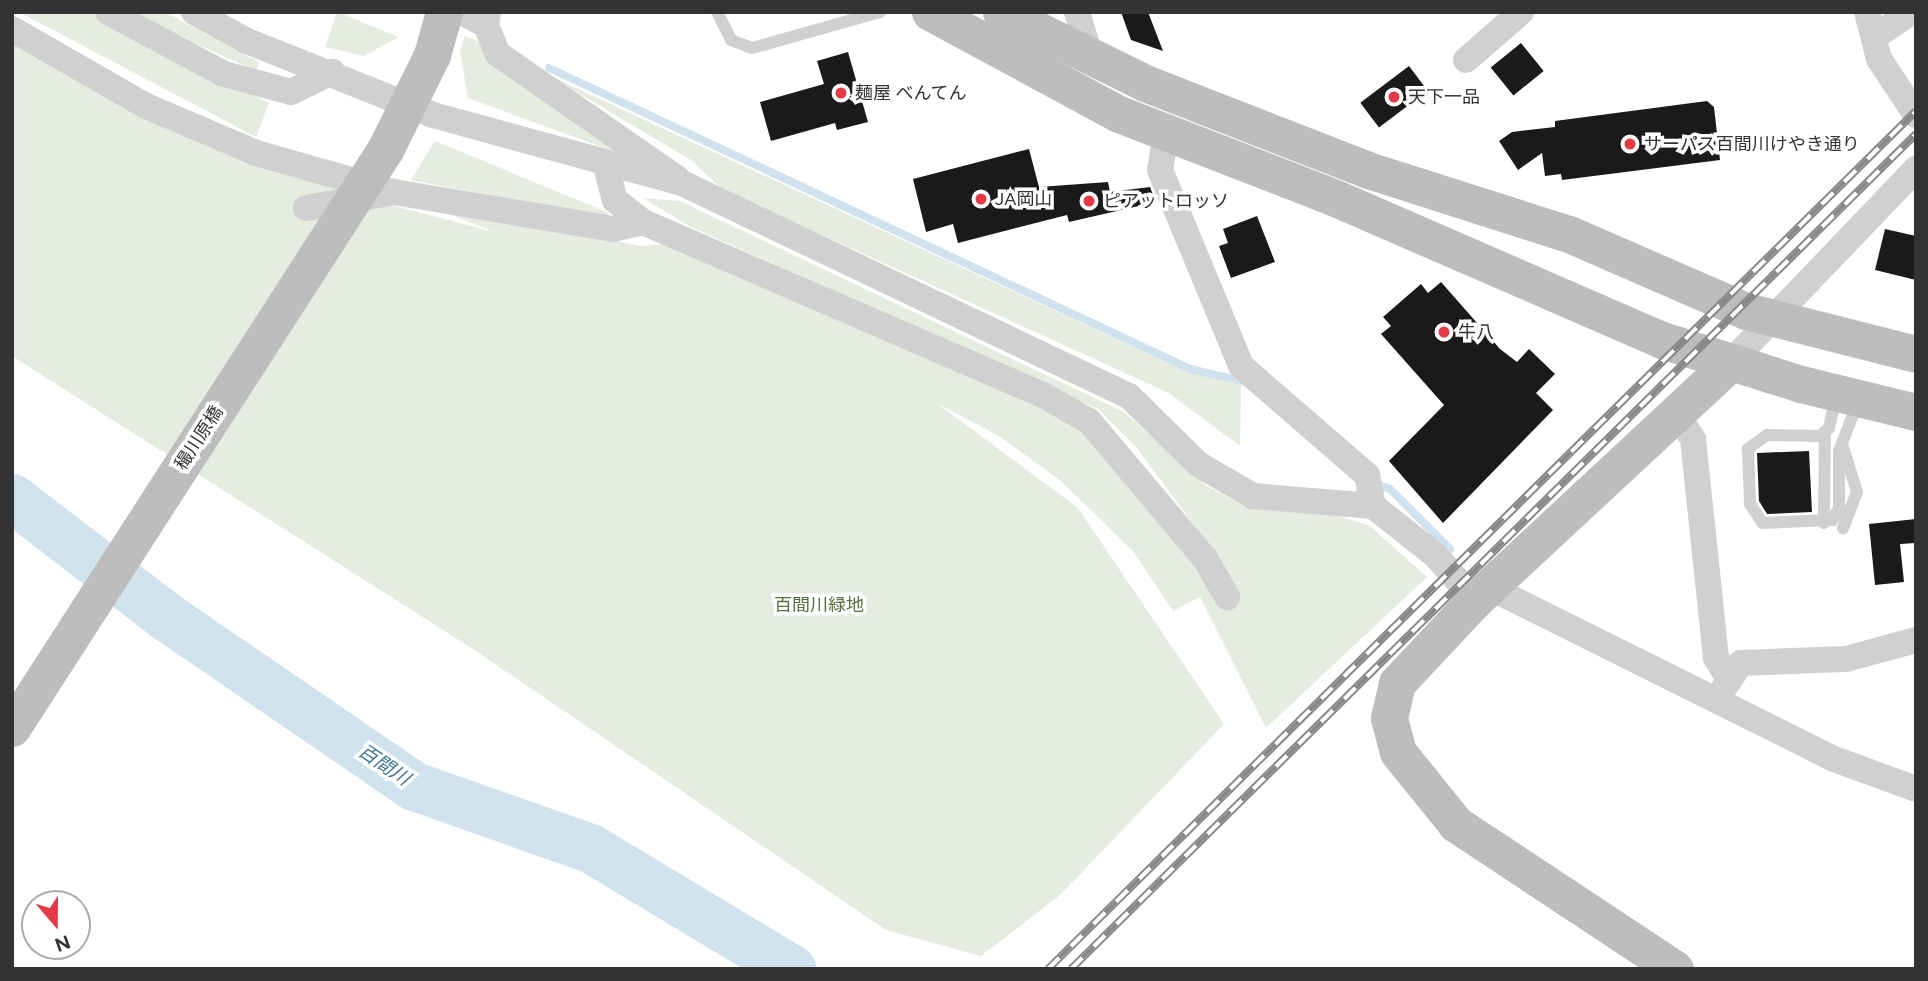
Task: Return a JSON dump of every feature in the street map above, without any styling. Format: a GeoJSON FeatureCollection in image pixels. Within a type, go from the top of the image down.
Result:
{"type":"FeatureCollection","features":[{"type":"Feature","properties":{"kind":"street"},"geometry":{"type":"LineString","coordinates":[[108,12],[224,74],[278,89],[291,92],[332,72]]}},
{"type":"Feature","properties":{"kind":"street"},"geometry":{"type":"LineString","coordinates":[[194,12],[247,41],[332,72],[409,106],[606,165],[682,183],[1129,396],[1198,464],[1253,496],[1370,489]]}},
{"type":"Feature","properties":{"kind":"street"},"geometry":{"type":"LineString","coordinates":[[929,12],[1166,133],[1730,363],[1916,412]]}},
{"type":"Feature","properties":{"kind":"street"},"geometry":{"type":"LineString","coordinates":[[1001,12],[1091,59],[1367,170],[1569,234],[1770,318],[1916,354]]}},
{"type":"Feature","properties":{"kind":"street"},"geometry":{"type":"LineString","coordinates":[[1077,12],[1091,59]]}},
{"type":"Feature","properties":{"kind":"street"},"geometry":{"type":"LineString","coordinates":[[1911,12],[1871,24],[1879,58],[1916,115]]}},
{"type":"Feature","properties":{"kind":"street"},"geometry":{"type":"LineString","coordinates":[[1466,60],[1508,16]]}},
{"type":"Feature","properties":{"kind":"street"},"geometry":{"type":"LineString","coordinates":[[448,19],[487,18],[498,54],[661,162],[682,183]]}},
{"type":"Feature","properties":{"kind":"street","name":"穝川原橋"},"geometry":{"type":"LineString","coordinates":[[12,728],[386,148],[409,106],[448,19]]}},
{"type":"Feature","properties":{"kind":"street"},"geometry":{"type":"LineString","coordinates":[[12,29],[146,106],[232,143],[394,191],[613,229],[643,222]]}},
{"type":"Feature","properties":{"kind":"street"},"geometry":{"type":"LineString","coordinates":[[1166,133],[1160,170],[1241,366],[1262,378],[1300,423],[1435,555],[1482,593],[1722,690],[1834,759],[1916,789]]}},
{"type":"Feature","properties":{"kind":"street"},"geometry":{"type":"LineString","coordinates":[[606,165],[615,200],[643,222],[1043,395],[1088,421],[1190,539],[1227,597]]}},
{"type":"Feature","properties":{"kind":"street"},"geometry":{"type":"LineString","coordinates":[[1675,969],[1456,824],[1398,752],[1388,718],[1397,683],[1482,593],[1730,363],[1770,318],[1916,169]]}},
{"type":"Feature","properties":{"kind":"street"},"geometry":{"type":"LineString","coordinates":[[306,208],[394,191]]}},
{"type":"Feature","properties":{"kind":"street"},"geometry":{"type":"LineString","coordinates":[[1675,412],[1693,439],[1716,658],[1722,690]]}},
{"type":"Feature","properties":{"kind":"street"},"geometry":{"type":"LineString","coordinates":[[1722,690],[1741,663],[1846,659],[1916,640]]}},
{"type":"Feature","properties":{"kind":"lane"},"geometry":{"type":"LineString","coordinates":[[717,12],[731,40],[752,48],[880,12]]}},
{"type":"Feature","properties":{"kind":"lane"},"geometry":{"type":"LineString","coordinates":[[1824,523],[1825,432],[1848,395]]}},
{"type":"Feature","properties":{"kind":"lane"},"geometry":{"type":"LineString","coordinates":[[1824,523],[1839,507],[1842,443],[1848,395]]}},
{"type":"Feature","properties":{"kind":"lane"},"geometry":{"type":"LineString","coordinates":[[1824,523],[1756,518],[1746,456],[1752,443],[1767,435],[1825,432]]}},
{"type":"Feature","properties":{"kind":"lane"},"geometry":{"type":"LineString","coordinates":[[1842,443],[1857,492],[1843,528]]}},
{"type":"Feature","properties":{"kind":"green space"},"geometry":{"type":"Polygon","coordinates":[[[19,12],[94,12],[269,103],[256,137],[19,12]]]}},
{"type":"Feature","properties":{"kind":"green space"},"geometry":{"type":"Polygon","coordinates":[[[126,12],[165,12],[259,62],[256,71],[126,12]]]}},
{"type":"Feature","properties":{"kind":"green space"},"geometry":{"type":"Polygon","coordinates":[[[337,12],[398,37],[364,56],[325,47],[337,12]]]}},
{"type":"Feature","properties":{"kind":"green space"},"geometry":{"type":"Polygon","coordinates":[[[465,36],[480,42],[496,68],[621,154],[468,98],[460,51],[465,36]]]}},
{"type":"Feature","properties":{"kind":"green space","name":"百間川緑地"},"geometry":{"type":"Polygon","coordinates":[[[12,40],[391,205],[494,232],[444,212],[446,207],[640,246],[675,243],[707,253],[1084,428],[1211,548],[1136,447],[1098,409],[691,227],[643,198],[680,201],[1124,412],[1207,486],[1248,508],[1340,516],[1370,526],[1427,577],[1266,728],[1200,597],[1173,611],[1133,551],[1061,481],[999,436],[938,404],[1078,508],[1224,724],[1060,895],[981,956],[886,930],[476,651],[12,356],[12,40]]]}},
{"type":"Feature","properties":{"kind":"green space"},"geometry":{"type":"Polygon","coordinates":[[[548,75],[1172,365],[1241,384],[1240,446],[1169,393],[723,190],[691,160],[548,75]]]}},
{"type":"Feature","properties":{"kind":"green space"},"geometry":{"type":"Polygon","coordinates":[[[435,141],[609,213],[607,218],[411,180],[435,141]]]}},
{"type":"Feature","properties":{"kind":"building"},"geometry":{"type":"Polygon","coordinates":[[[1121,12],[1148,12],[1163,51],[1131,40],[1121,12]]]}},
{"type":"Feature","properties":{"kind":"building"},"geometry":{"type":"Polygon","coordinates":[[[1521,43],[1544,71],[1513,96],[1491,68],[1521,43]]]}},
{"type":"Feature","properties":{"kind":"building"},"geometry":{"type":"Polygon","coordinates":[[[848,52],[868,122],[837,130],[835,123],[771,141],[760,102],[824,84],[817,61],[848,52]]]}},
{"type":"Feature","properties":{"kind":"building"},"geometry":{"type":"Polygon","coordinates":[[[1409,66],[1428,91],[1379,127],[1360,103],[1409,66]]]}},
{"type":"Feature","properties":{"kind":"building","name":"サーパス百間川けやき通り"},"geometry":{"type":"Polygon","coordinates":[[[1707,101],[1714,107],[1720,160],[1562,180],[1561,174],[1545,176],[1542,153],[1518,170],[1499,141],[1512,132],[1555,127],[1555,121],[1707,101]]]}},
{"type":"Feature","properties":{"kind":"building"},"geometry":{"type":"Polygon","coordinates":[[[1029,149],[1039,187],[1108,182],[1110,192],[1150,187],[1156,202],[1069,222],[1067,215],[958,243],[953,224],[926,232],[913,179],[1029,149]]]}},
{"type":"Feature","properties":{"kind":"building"},"geometry":{"type":"Polygon","coordinates":[[[1257,216],[1275,262],[1231,278],[1219,246],[1228,243],[1223,229],[1257,216]]]}},
{"type":"Feature","properties":{"kind":"building"},"geometry":{"type":"Polygon","coordinates":[[[1885,229],[1916,236],[1916,280],[1875,270],[1885,229]]]}},
{"type":"Feature","properties":{"kind":"building"},"geometry":{"type":"Polygon","coordinates":[[[1441,282],[1500,349],[1517,362],[1529,349],[1555,374],[1536,393],[1553,410],[1443,523],[1389,461],[1444,405],[1381,334],[1391,326],[1383,317],[1421,284],[1428,293],[1441,282]]]}},
{"type":"Feature","properties":{"kind":"building"},"geometry":{"type":"Polygon","coordinates":[[[1809,451],[1812,512],[1767,514],[1759,501],[1757,453],[1809,451]]]}},
{"type":"Feature","properties":{"kind":"building"},"geometry":{"type":"Polygon","coordinates":[[[1916,519],[1916,543],[1900,544],[1904,582],[1875,585],[1869,524],[1916,519]]]}},
{"type":"Feature","properties":{"kind":"waterway"},"geometry":{"type":"LineString","coordinates":[[549,68],[1190,369],[1246,382]]}},
{"type":"Feature","properties":{"kind":"waterway"},"geometry":{"type":"LineString","coordinates":[[1374,483],[1390,489],[1450,549]]}},
{"type":"Feature","properties":{"kind":"waterway","name":"百間川"},"geometry":{"type":"LineString","coordinates":[[12,498],[167,617],[414,786],[590,848],[791,969]]}},
{"type":"Feature","properties":{"kind":"railway"},"geometry":{"type":"LineString","coordinates":[[1048,969],[1916,111]]}},
{"type":"Feature","properties":{"kind":"railway"},"geometry":{"type":"LineString","coordinates":[[1071,969],[1916,134]]}},
{"type":"Feature","properties":{"kind":"place","name":"麺屋 べんてん"},"geometry":{"type":"Point","coordinates":[841,93]}},
{"type":"Feature","properties":{"kind":"place","name":"天下一品"},"geometry":{"type":"Point","coordinates":[1394,97]}},
{"type":"Feature","properties":{"kind":"place","name":"サーパス百間川けやき通り"},"geometry":{"type":"Point","coordinates":[1630,144]}},
{"type":"Feature","properties":{"kind":"place","name":"JA岡山"},"geometry":{"type":"Point","coordinates":[981,199]}},
{"type":"Feature","properties":{"kind":"place","name":"ピアットロッソ"},"geometry":{"type":"Point","coordinates":[1089,201]}},
{"type":"Feature","properties":{"kind":"place","name":"牛八"},"geometry":{"type":"Point","coordinates":[1444,332]}}]}
